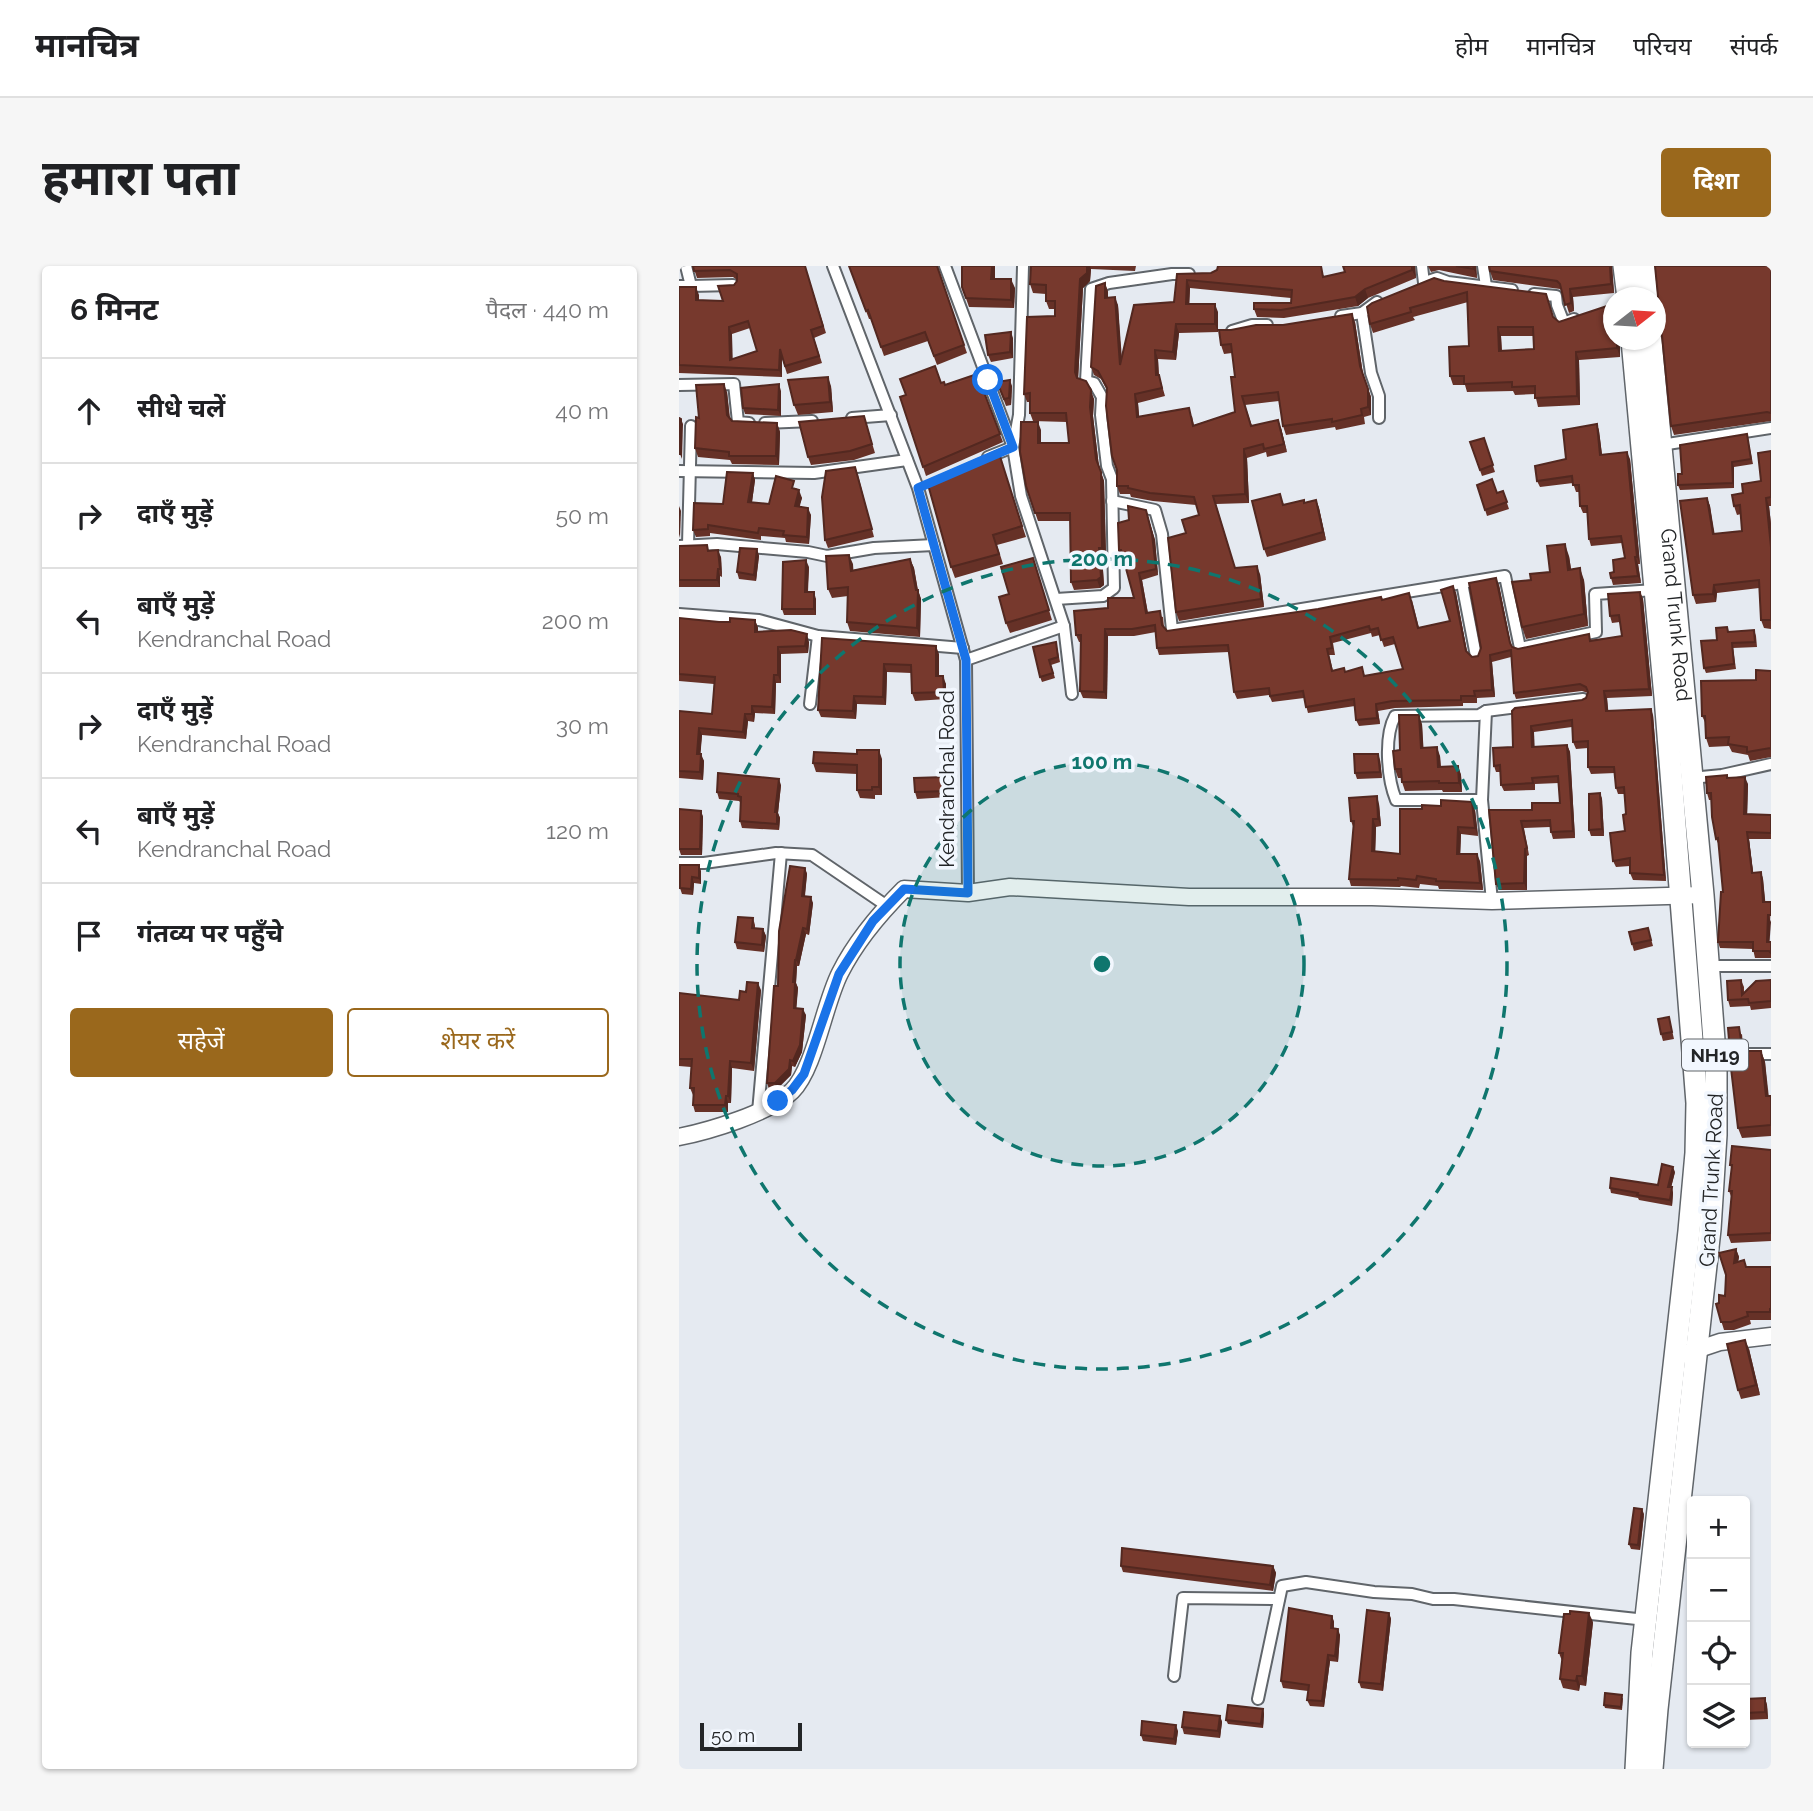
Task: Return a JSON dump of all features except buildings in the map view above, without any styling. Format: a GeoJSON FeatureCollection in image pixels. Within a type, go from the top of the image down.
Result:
{"type":"FeatureCollection","features":[{"type":"Feature","properties":{"kind":"highway"},"geometry":{"type":"LineString","coordinates":[[1624,266],[1627,287]]}},
{"type":"Feature","properties":{"kind":"highway"},"geometry":{"type":"LineString","coordinates":[[1644,266],[1646,287]]}},
{"type":"Feature","properties":{"kind":"highway","name":"Grand Trunk Road"},"geometry":{"type":"LineString","coordinates":[[1633,350],[1697,1103],[1696,1153],[1689,1231],[1646,1620],[1636,1769]]}},
{"type":"Feature","properties":{"kind":"highway","name":"Grand Trunk Road"},"geometry":{"type":"LineString","coordinates":[[1652,350],[1703,895],[1715,1054],[1716,1135],[1710,1229],[1657,1709],[1653,1769]]}},
{"type":"Feature","properties":{"kind":"street"},"geometry":{"type":"LineString","coordinates":[[686,266],[691,286]]}},
{"type":"Feature","properties":{"kind":"street","name":"Kendranchal Road"},"geometry":{"type":"LineString","coordinates":[[679,1137],[758,1111],[792,1090],[804,1074],[839,974],[873,921],[904,889],[968,893],[966,660],[918,488],[833,266]]}},
{"type":"Feature","properties":{"kind":"street"},"geometry":{"type":"LineString","coordinates":[[945,266],[1013,447],[1021,496],[1064,626],[1072,694]]}},
{"type":"Feature","properties":{"kind":"street"},"geometry":{"type":"LineString","coordinates":[[1013,447],[1019,415],[1023,266]]}},
{"type":"Feature","properties":{"kind":"street"},"geometry":{"type":"LineString","coordinates":[[1422,266],[1419,285],[1437,278],[1448,282],[1556,296],[1564,323],[1587,315]]}},
{"type":"Feature","properties":{"kind":"street"},"geometry":{"type":"LineString","coordinates":[[1483,266],[1486,286]]}},
{"type":"Feature","properties":{"kind":"street"},"geometry":{"type":"LineString","coordinates":[[1056,599],[1103,597],[1114,588],[1112,479],[1107,466],[1101,415],[1102,397],[1094,383],[1086,381],[1091,289],[1109,283],[1172,274],[1203,274]]}},
{"type":"Feature","properties":{"kind":"street"},"geometry":{"type":"LineString","coordinates":[[679,286],[733,285]]}},
{"type":"Feature","properties":{"kind":"street"},"geometry":{"type":"LineString","coordinates":[[1323,319],[1362,313],[1383,299]]}},
{"type":"Feature","properties":{"kind":"street"},"geometry":{"type":"LineString","coordinates":[[1362,313],[1371,373],[1378,396],[1379,418]]}},
{"type":"Feature","properties":{"kind":"street"},"geometry":{"type":"LineString","coordinates":[[1232,331],[1252,325],[1274,326]]}},
{"type":"Feature","properties":{"kind":"street"},"geometry":{"type":"LineString","coordinates":[[679,385],[734,384],[738,422],[782,424],[823,420]]}},
{"type":"Feature","properties":{"kind":"street"},"geometry":{"type":"LineString","coordinates":[[837,419],[891,415]]}},
{"type":"Feature","properties":{"kind":"street"},"geometry":{"type":"LineString","coordinates":[[691,426],[684,472],[683,546],[717,544],[827,556],[874,548],[934,545]]}},
{"type":"Feature","properties":{"kind":"street"},"geometry":{"type":"LineString","coordinates":[[1661,445],[1771,428]]}},
{"type":"Feature","properties":{"kind":"street"},"geometry":{"type":"LineString","coordinates":[[977,462],[1013,447]]}},
{"type":"Feature","properties":{"kind":"street"},"geometry":{"type":"LineString","coordinates":[[684,472],[814,473],[907,460]]}},
{"type":"Feature","properties":{"kind":"street"},"geometry":{"type":"LineString","coordinates":[[918,488],[930,482]]}},
{"type":"Feature","properties":{"kind":"street"},"geometry":{"type":"LineString","coordinates":[[1112,501],[1155,510],[1162,534],[1171,630],[1505,576],[1520,648],[1596,632],[1595,594],[1655,590]]}},
{"type":"Feature","properties":{"kind":"street"},"geometry":{"type":"LineString","coordinates":[[1462,583],[1476,656]]}},
{"type":"Feature","properties":{"kind":"street"},"geometry":{"type":"LineString","coordinates":[[679,614],[759,620],[818,636],[963,648]]}},
{"type":"Feature","properties":{"kind":"street"},"geometry":{"type":"LineString","coordinates":[[966,660],[1064,626]]}},
{"type":"Feature","properties":{"kind":"street"},"geometry":{"type":"LineString","coordinates":[[810,704],[818,636]]}},
{"type":"Feature","properties":{"kind":"street"},"geometry":{"type":"LineString","coordinates":[[1482,800],[1396,800],[1390,786],[1388,728],[1395,716],[1479,715],[1486,710],[1583,699]]}},
{"type":"Feature","properties":{"kind":"street"},"geometry":{"type":"LineString","coordinates":[[1486,710],[1482,800],[1492,901]]}},
{"type":"Feature","properties":{"kind":"street"},"geometry":{"type":"LineString","coordinates":[[1691,778],[1771,765]]}},
{"type":"Feature","properties":{"kind":"street"},"geometry":{"type":"LineString","coordinates":[[758,1111],[781,853]]}},
{"type":"Feature","properties":{"kind":"street"},"geometry":{"type":"LineString","coordinates":[[679,863],[704,863],[781,853],[813,855],[887,906]]}},
{"type":"Feature","properties":{"kind":"street"},"geometry":{"type":"LineString","coordinates":[[968,893],[1010,887],[1189,897],[1372,897],[1492,901],[1703,895]]}},
{"type":"Feature","properties":{"kind":"street"},"geometry":{"type":"LineString","coordinates":[[1707,966],[1771,966]]}},
{"type":"Feature","properties":{"kind":"street"},"geometry":{"type":"LineString","coordinates":[[1715,1054],[1771,1054]]}},
{"type":"Feature","properties":{"kind":"street"},"geometry":{"type":"LineString","coordinates":[[1675,1355],[1720,1342],[1771,1336]]}},
{"type":"Feature","properties":{"kind":"street"},"geometry":{"type":"LineString","coordinates":[[1258,1699],[1282,1586],[1307,1582],[1374,1592],[1412,1594],[1433,1599],[1646,1620]]}},
{"type":"Feature","properties":{"kind":"street"},"geometry":{"type":"LineString","coordinates":[[1174,1676],[1183,1598],[1279,1599]]}},
{"type":"Feature","properties":{"kind":"route"},"geometry":{"type":"LineString","coordinates":[[778,1101],[792,1090],[804,1074],[839,974],[873,921],[904,889],[968,893],[966,660],[918,488],[1013,447],[988,380]]}}]}
